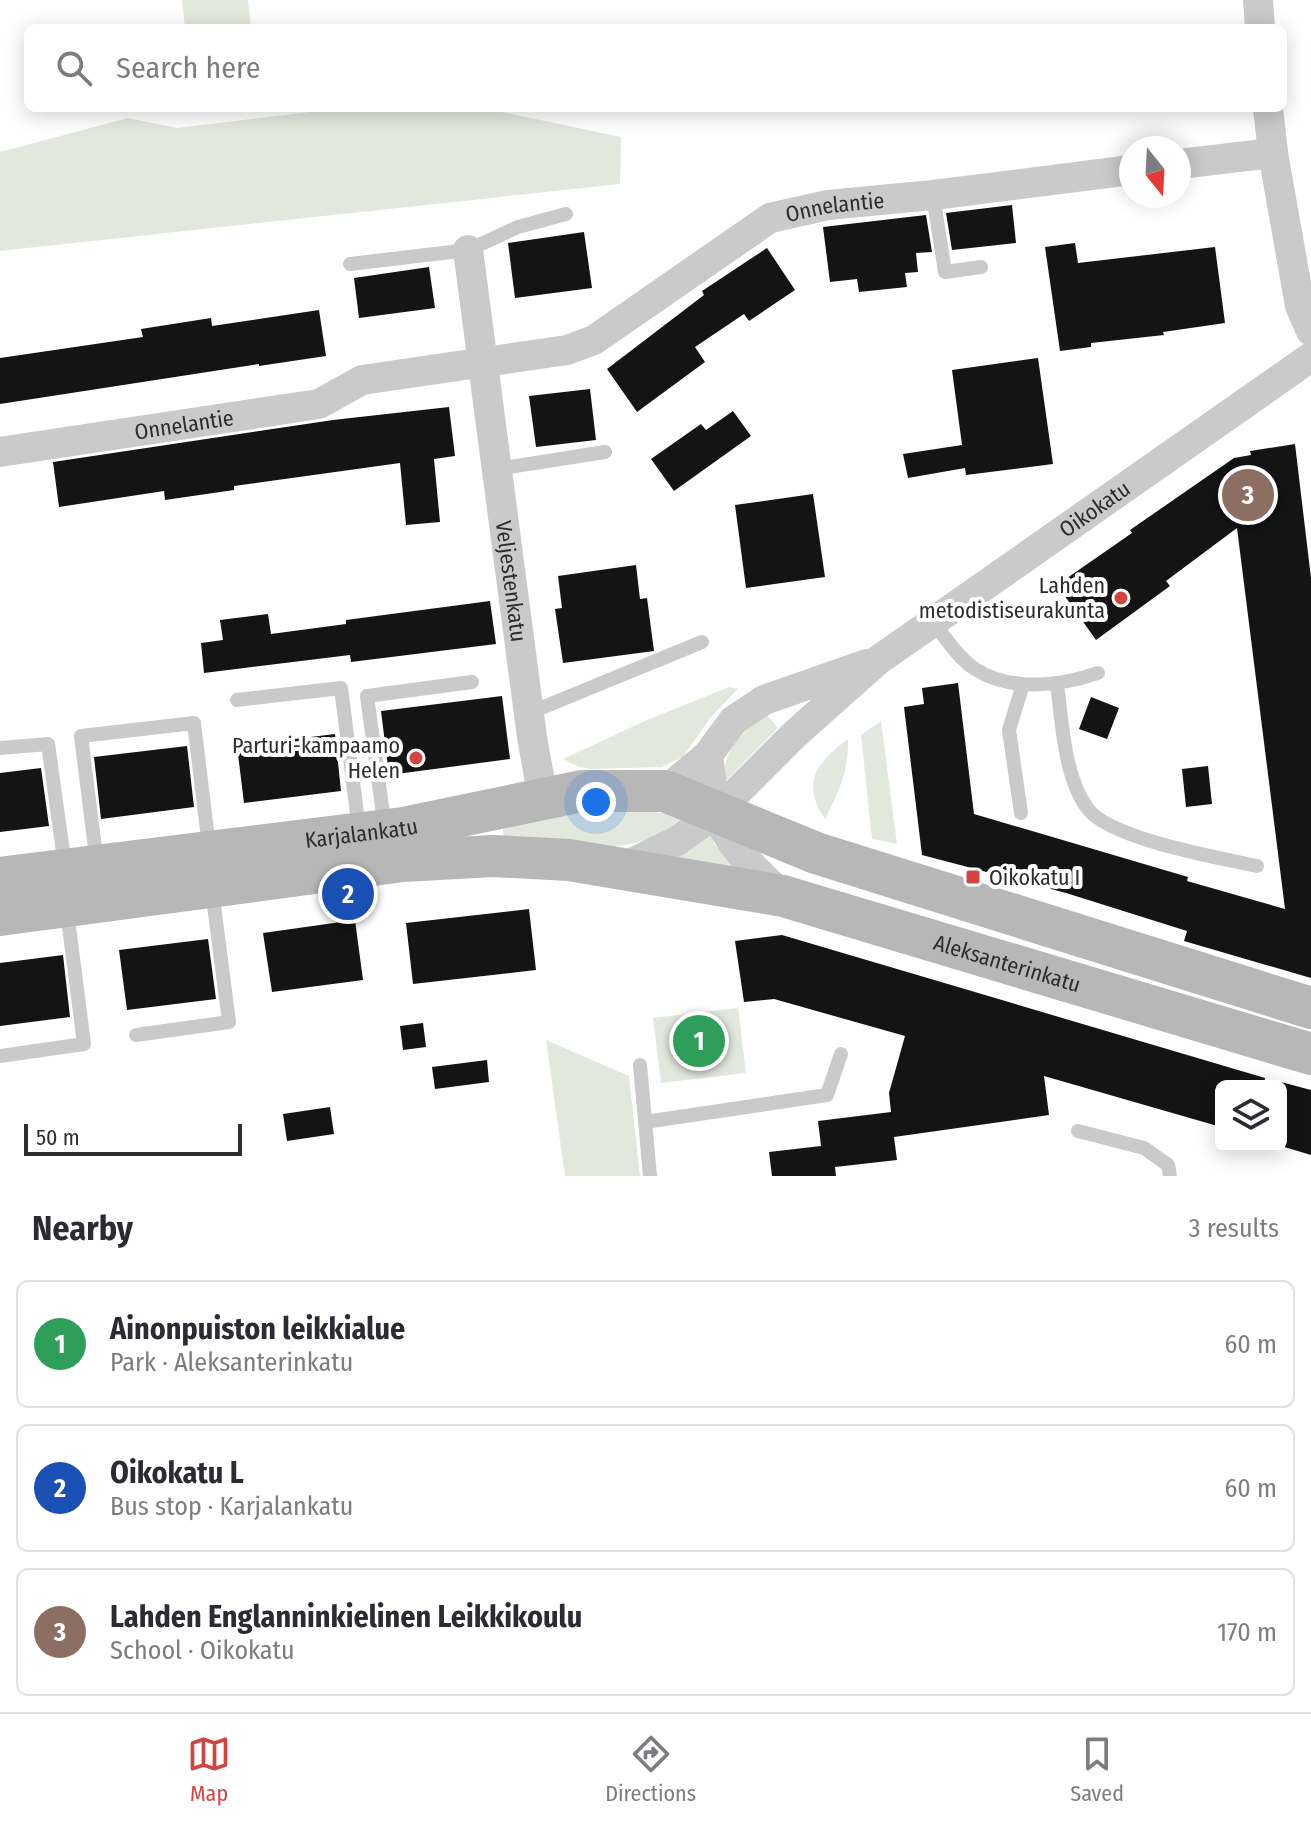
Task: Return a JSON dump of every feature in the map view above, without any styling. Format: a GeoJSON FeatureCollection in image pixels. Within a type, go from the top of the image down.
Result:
{"type":"FeatureCollection","features":[{"type":"Feature","properties":{"kind":"main road","name":"Karjalankatu"},"geometry":{"type":"LineString","coordinates":[[210,870],[372,832],[582,791],[665,791],[717,812]]}},
{"type":"Feature","properties":{"kind":"main road"},"geometry":{"type":"LineString","coordinates":[[717,812],[816,853],[1311,1008]]}},
{"type":"Feature","properties":{"kind":"main road","name":"Karjalankatu"},"geometry":{"type":"LineString","coordinates":[[0,878],[76,880],[493,856],[624,867],[703,884]]}},
{"type":"Feature","properties":{"kind":"main road","name":"Karjalankatu"},"geometry":{"type":"LineString","coordinates":[[0,915],[76,880]]}},
{"type":"Feature","properties":{"kind":"main road","name":"Aleksanterinkatu"},"geometry":{"type":"LineString","coordinates":[[703,884],[783,896],[1311,1054]]}},
{"type":"Feature","properties":{"kind":"street"},"geometry":{"type":"LineString","coordinates":[[1258,0],[1260,24]]}},
{"type":"Feature","properties":{"kind":"street"},"geometry":{"type":"LineString","coordinates":[[1268,112],[1300,306],[1311,331]]}},
{"type":"Feature","properties":{"kind":"street"},"geometry":{"type":"LineString","coordinates":[[1191,163],[1273,153]]}},
{"type":"Feature","properties":{"kind":"street","name":"Onnelantie"},"geometry":{"type":"LineString","coordinates":[[0,452],[319,404],[362,380],[567,350],[594,340],[770,218],[828,205],[1119,172]]}},
{"type":"Feature","properties":{"kind":"street","name":"Veljestenkatu"},"geometry":{"type":"LineString","coordinates":[[468,250],[543,799]]}},
{"type":"Feature","properties":{"kind":"street","name":"Oikokatu"},"geometry":{"type":"LineString","coordinates":[[624,867],[677,841],[717,812],[795,734],[877,661],[1311,357]]}},
{"type":"Feature","properties":{"kind":"street","name":"Oikokatu"},"geometry":{"type":"LineString","coordinates":[[665,791],[708,755],[733,721],[764,700],[877,661]]}},
{"type":"Feature","properties":{"kind":"street"},"geometry":{"type":"LineString","coordinates":[[708,755],[717,812],[731,840],[748,863],[783,896]]}},
{"type":"Feature","properties":{"kind":"lane"},"geometry":{"type":"LineString","coordinates":[[933,195],[945,272],[981,267]]}},
{"type":"Feature","properties":{"kind":"lane"},"geometry":{"type":"LineString","coordinates":[[350,264],[468,250],[518,227],[566,214]]}},
{"type":"Feature","properties":{"kind":"lane"},"geometry":{"type":"LineString","coordinates":[[497,469],[605,452]]}},
{"type":"Feature","properties":{"kind":"lane"},"geometry":{"type":"LineString","coordinates":[[933,622],[955,651],[975,669],[1023,684],[1057,684],[1098,673]]}},
{"type":"Feature","properties":{"kind":"lane"},"geometry":{"type":"LineString","coordinates":[[529,713],[702,642]]}},
{"type":"Feature","properties":{"kind":"lane"},"geometry":{"type":"LineString","coordinates":[[372,832],[367,696],[472,682]]}},
{"type":"Feature","properties":{"kind":"lane"},"geometry":{"type":"LineString","coordinates":[[1021,813],[1009,730],[1023,684]]}},
{"type":"Feature","properties":{"kind":"lane"},"geometry":{"type":"LineString","coordinates":[[1057,684],[1067,756],[1089,811],[1120,830],[1257,866]]}},
{"type":"Feature","properties":{"kind":"lane"},"geometry":{"type":"LineString","coordinates":[[237,700],[341,688],[372,832]]}},
{"type":"Feature","properties":{"kind":"lane"},"geometry":{"type":"LineString","coordinates":[[0,1056],[84,1044],[76,880],[81,736],[194,723],[229,1022],[136,1035]]}},
{"type":"Feature","properties":{"kind":"lane"},"geometry":{"type":"LineString","coordinates":[[0,748],[48,744],[76,880]]}},
{"type":"Feature","properties":{"kind":"lane"},"geometry":{"type":"LineString","coordinates":[[645,1122],[827,1095],[841,1054]]}},
{"type":"Feature","properties":{"kind":"lane"},"geometry":{"type":"LineString","coordinates":[[640,1065],[650,1176]]}},
{"type":"Feature","properties":{"kind":"lane"},"geometry":{"type":"LineString","coordinates":[[1078,1131],[1144,1148],[1168,1165],[1170,1176]]}},
{"type":"Feature","properties":{"kind":"shaded area"},"geometry":{"type":"Polygon","coordinates":[[[182,0],[248,0],[251,24],[185,24],[182,0]]]}},
{"type":"Feature","properties":{"kind":"shaded area"},"geometry":{"type":"Polygon","coordinates":[[[310,112],[502,112],[621,137],[620,184],[0,251],[0,152],[128,118],[177,128],[310,112]]]}},
{"type":"Feature","properties":{"kind":"shaded area"},"geometry":{"type":"Polygon","coordinates":[[[729,687],[738,689],[710,718],[683,757],[661,767],[592,769],[563,759],[647,720],[729,687]]]}},
{"type":"Feature","properties":{"kind":"shaded area"},"geometry":{"type":"Polygon","coordinates":[[[766,714],[778,728],[723,784],[726,762],[735,744],[766,714]]]}},
{"type":"Feature","properties":{"kind":"shaded area"},"geometry":{"type":"Polygon","coordinates":[[[881,721],[897,844],[872,839],[861,735],[881,721]]]}},
{"type":"Feature","properties":{"kind":"shaded area"},"geometry":{"type":"Polygon","coordinates":[[[848,739],[842,780],[825,819],[814,794],[813,783],[821,764],[848,739]]]}},
{"type":"Feature","properties":{"kind":"shaded area"},"geometry":{"type":"Polygon","coordinates":[[[631,808],[680,816],[680,819],[662,833],[619,846],[572,846],[504,838],[502,823],[530,816],[631,808]]]}},
{"type":"Feature","properties":{"kind":"shaded area"},"geometry":{"type":"Polygon","coordinates":[[[710,832],[714,844],[747,877],[661,861],[710,832]]]}},
{"type":"Feature","properties":{"kind":"shaded area"},"geometry":{"type":"Polygon","coordinates":[[[738,1008],[746,1073],[661,1083],[653,1018],[738,1008]]]}},
{"type":"Feature","properties":{"kind":"shaded area"},"geometry":{"type":"Polygon","coordinates":[[[546,1040],[629,1076],[640,1176],[565,1176],[546,1040]]]}},
{"type":"Feature","properties":{"kind":"building"},"geometry":{"type":"Polygon","coordinates":[[[1012,205],[1016,243],[952,250],[946,213],[1012,205]]]}},
{"type":"Feature","properties":{"kind":"building"},"geometry":{"type":"Polygon","coordinates":[[[926,215],[932,252],[916,253],[918,272],[905,273],[907,287],[859,292],[857,279],[830,282],[823,227],[926,215]]]}},
{"type":"Feature","properties":{"kind":"building"},"geometry":{"type":"Polygon","coordinates":[[[584,232],[592,288],[515,298],[508,243],[584,232]]]}},
{"type":"Feature","properties":{"kind":"building"},"geometry":{"type":"Polygon","coordinates":[[[1075,243],[1078,263],[1215,247],[1225,323],[1163,332],[1164,335],[1091,343],[1091,347],[1060,351],[1045,247],[1075,243]]]}},
{"type":"Feature","properties":{"kind":"building"},"geometry":{"type":"Polygon","coordinates":[[[767,248],[795,290],[749,321],[744,314],[695,347],[705,362],[637,412],[607,369],[704,295],[702,291],[767,248]]]}},
{"type":"Feature","properties":{"kind":"building"},"geometry":{"type":"Polygon","coordinates":[[[429,267],[435,308],[359,318],[354,278],[429,267]]]}},
{"type":"Feature","properties":{"kind":"building"},"geometry":{"type":"Polygon","coordinates":[[[319,310],[326,356],[0,404],[0,358],[143,337],[141,329],[211,318],[212,326],[319,310]]]}},
{"type":"Feature","properties":{"kind":"building"},"geometry":{"type":"Polygon","coordinates":[[[1038,358],[1053,464],[966,475],[965,468],[908,478],[903,454],[962,445],[952,370],[1038,358]]]}},
{"type":"Feature","properties":{"kind":"building"},"geometry":{"type":"Polygon","coordinates":[[[590,389],[596,440],[536,447],[529,396],[590,389]]]}},
{"type":"Feature","properties":{"kind":"building"},"geometry":{"type":"Polygon","coordinates":[[[449,407],[455,456],[434,459],[440,522],[406,525],[400,463],[234,486],[234,490],[165,500],[164,491],[59,507],[53,462],[333,420],[449,407]]]}},
{"type":"Feature","properties":{"kind":"building"},"geometry":{"type":"Polygon","coordinates":[[[733,411],[751,436],[674,491],[651,459],[701,424],[706,430],[733,411]]]}},
{"type":"Feature","properties":{"kind":"building"},"geometry":{"type":"Polygon","coordinates":[[[1295,444],[1311,578],[1311,978],[1184,941],[1187,931],[1066,893],[922,855],[904,707],[924,704],[922,688],[958,683],[974,814],[1285,909],[1237,528],[1166,581],[1170,586],[1096,640],[1057,585],[1234,458],[1251,455],[1250,451],[1295,444]]]}},
{"type":"Feature","properties":{"kind":"building"},"geometry":{"type":"Polygon","coordinates":[[[813,494],[825,577],[746,588],[735,505],[813,494]]]}},
{"type":"Feature","properties":{"kind":"building"},"geometry":{"type":"Polygon","coordinates":[[[636,565],[640,599],[647,598],[654,651],[563,663],[555,609],[562,608],[558,576],[636,565]]]}},
{"type":"Feature","properties":{"kind":"building"},"geometry":{"type":"Polygon","coordinates":[[[490,601],[496,644],[351,662],[350,655],[204,673],[201,643],[223,640],[220,620],[268,614],[271,634],[346,624],[346,620],[490,601]]]}},
{"type":"Feature","properties":{"kind":"building"},"geometry":{"type":"Polygon","coordinates":[[[502,696],[510,759],[389,775],[381,711],[502,696]]]}},
{"type":"Feature","properties":{"kind":"building"},"geometry":{"type":"Polygon","coordinates":[[[1091,697],[1119,708],[1107,739],[1079,729],[1091,697]]]}},
{"type":"Feature","properties":{"kind":"building"},"geometry":{"type":"Polygon","coordinates":[[[335,734],[341,791],[244,803],[237,746],[335,734]]]}},
{"type":"Feature","properties":{"kind":"building"},"geometry":{"type":"Polygon","coordinates":[[[187,746],[194,807],[101,819],[94,757],[187,746]]]}},
{"type":"Feature","properties":{"kind":"building"},"geometry":{"type":"Polygon","coordinates":[[[1208,766],[1212,804],[1186,807],[1182,769],[1208,766]]]}},
{"type":"Feature","properties":{"kind":"building"},"geometry":{"type":"Polygon","coordinates":[[[41,768],[49,826],[0,832],[0,773],[41,768]]]}},
{"type":"Feature","properties":{"kind":"building"},"geometry":{"type":"Polygon","coordinates":[[[529,909],[536,970],[413,984],[406,923],[529,909]]]}},
{"type":"Feature","properties":{"kind":"building"},"geometry":{"type":"Polygon","coordinates":[[[355,920],[363,980],[272,992],[263,933],[355,920]]]}},
{"type":"Feature","properties":{"kind":"building"},"geometry":{"type":"Polygon","coordinates":[[[782,935],[1265,1080],[1215,1080],[1215,1125],[1044,1076],[1049,1115],[894,1137],[897,1160],[835,1167],[836,1176],[772,1176],[769,1152],[821,1146],[818,1121],[891,1112],[889,1093],[905,1036],[774,999],[744,1002],[735,941],[782,935]]]}},
{"type":"Feature","properties":{"kind":"building"},"geometry":{"type":"Polygon","coordinates":[[[208,939],[216,999],[127,1010],[119,950],[208,939]]]}},
{"type":"Feature","properties":{"kind":"building"},"geometry":{"type":"Polygon","coordinates":[[[63,955],[70,1017],[0,1026],[0,963],[63,955]]]}},
{"type":"Feature","properties":{"kind":"building"},"geometry":{"type":"Polygon","coordinates":[[[423,1023],[426,1047],[403,1050],[400,1026],[423,1023]]]}},
{"type":"Feature","properties":{"kind":"building"},"geometry":{"type":"Polygon","coordinates":[[[487,1060],[489,1082],[435,1089],[432,1067],[487,1060]]]}},
{"type":"Feature","properties":{"kind":"building"},"geometry":{"type":"Polygon","coordinates":[[[1287,1084],[1311,1090],[1311,1155],[1287,1148],[1287,1084]]]}},
{"type":"Feature","properties":{"kind":"building"},"geometry":{"type":"Polygon","coordinates":[[[330,1107],[334,1134],[287,1141],[283,1114],[330,1107]]]}},
{"type":"Feature","properties":{"kind":"place","name":"Lahden Englanninkielinen Leikkikoulu"},"geometry":{"type":"Point","coordinates":[1248,495]}},
{"type":"Feature","properties":{"kind":"place","name":"Lahden metodistiseurakunta"},"geometry":{"type":"Point","coordinates":[1121,598]}},
{"type":"Feature","properties":{"kind":"place","name":"Parturi-kampaamo Helen"},"geometry":{"type":"Point","coordinates":[416,758]}},
{"type":"Feature","properties":{"kind":"place","name":"Oikokatu I"},"geometry":{"type":"Point","coordinates":[973,877]}},
{"type":"Feature","properties":{"kind":"place","name":"Oikokatu L"},"geometry":{"type":"Point","coordinates":[348,894]}},
{"type":"Feature","properties":{"kind":"place","name":"Ainonpuiston leikkialue"},"geometry":{"type":"Point","coordinates":[699,1041]}}]}
